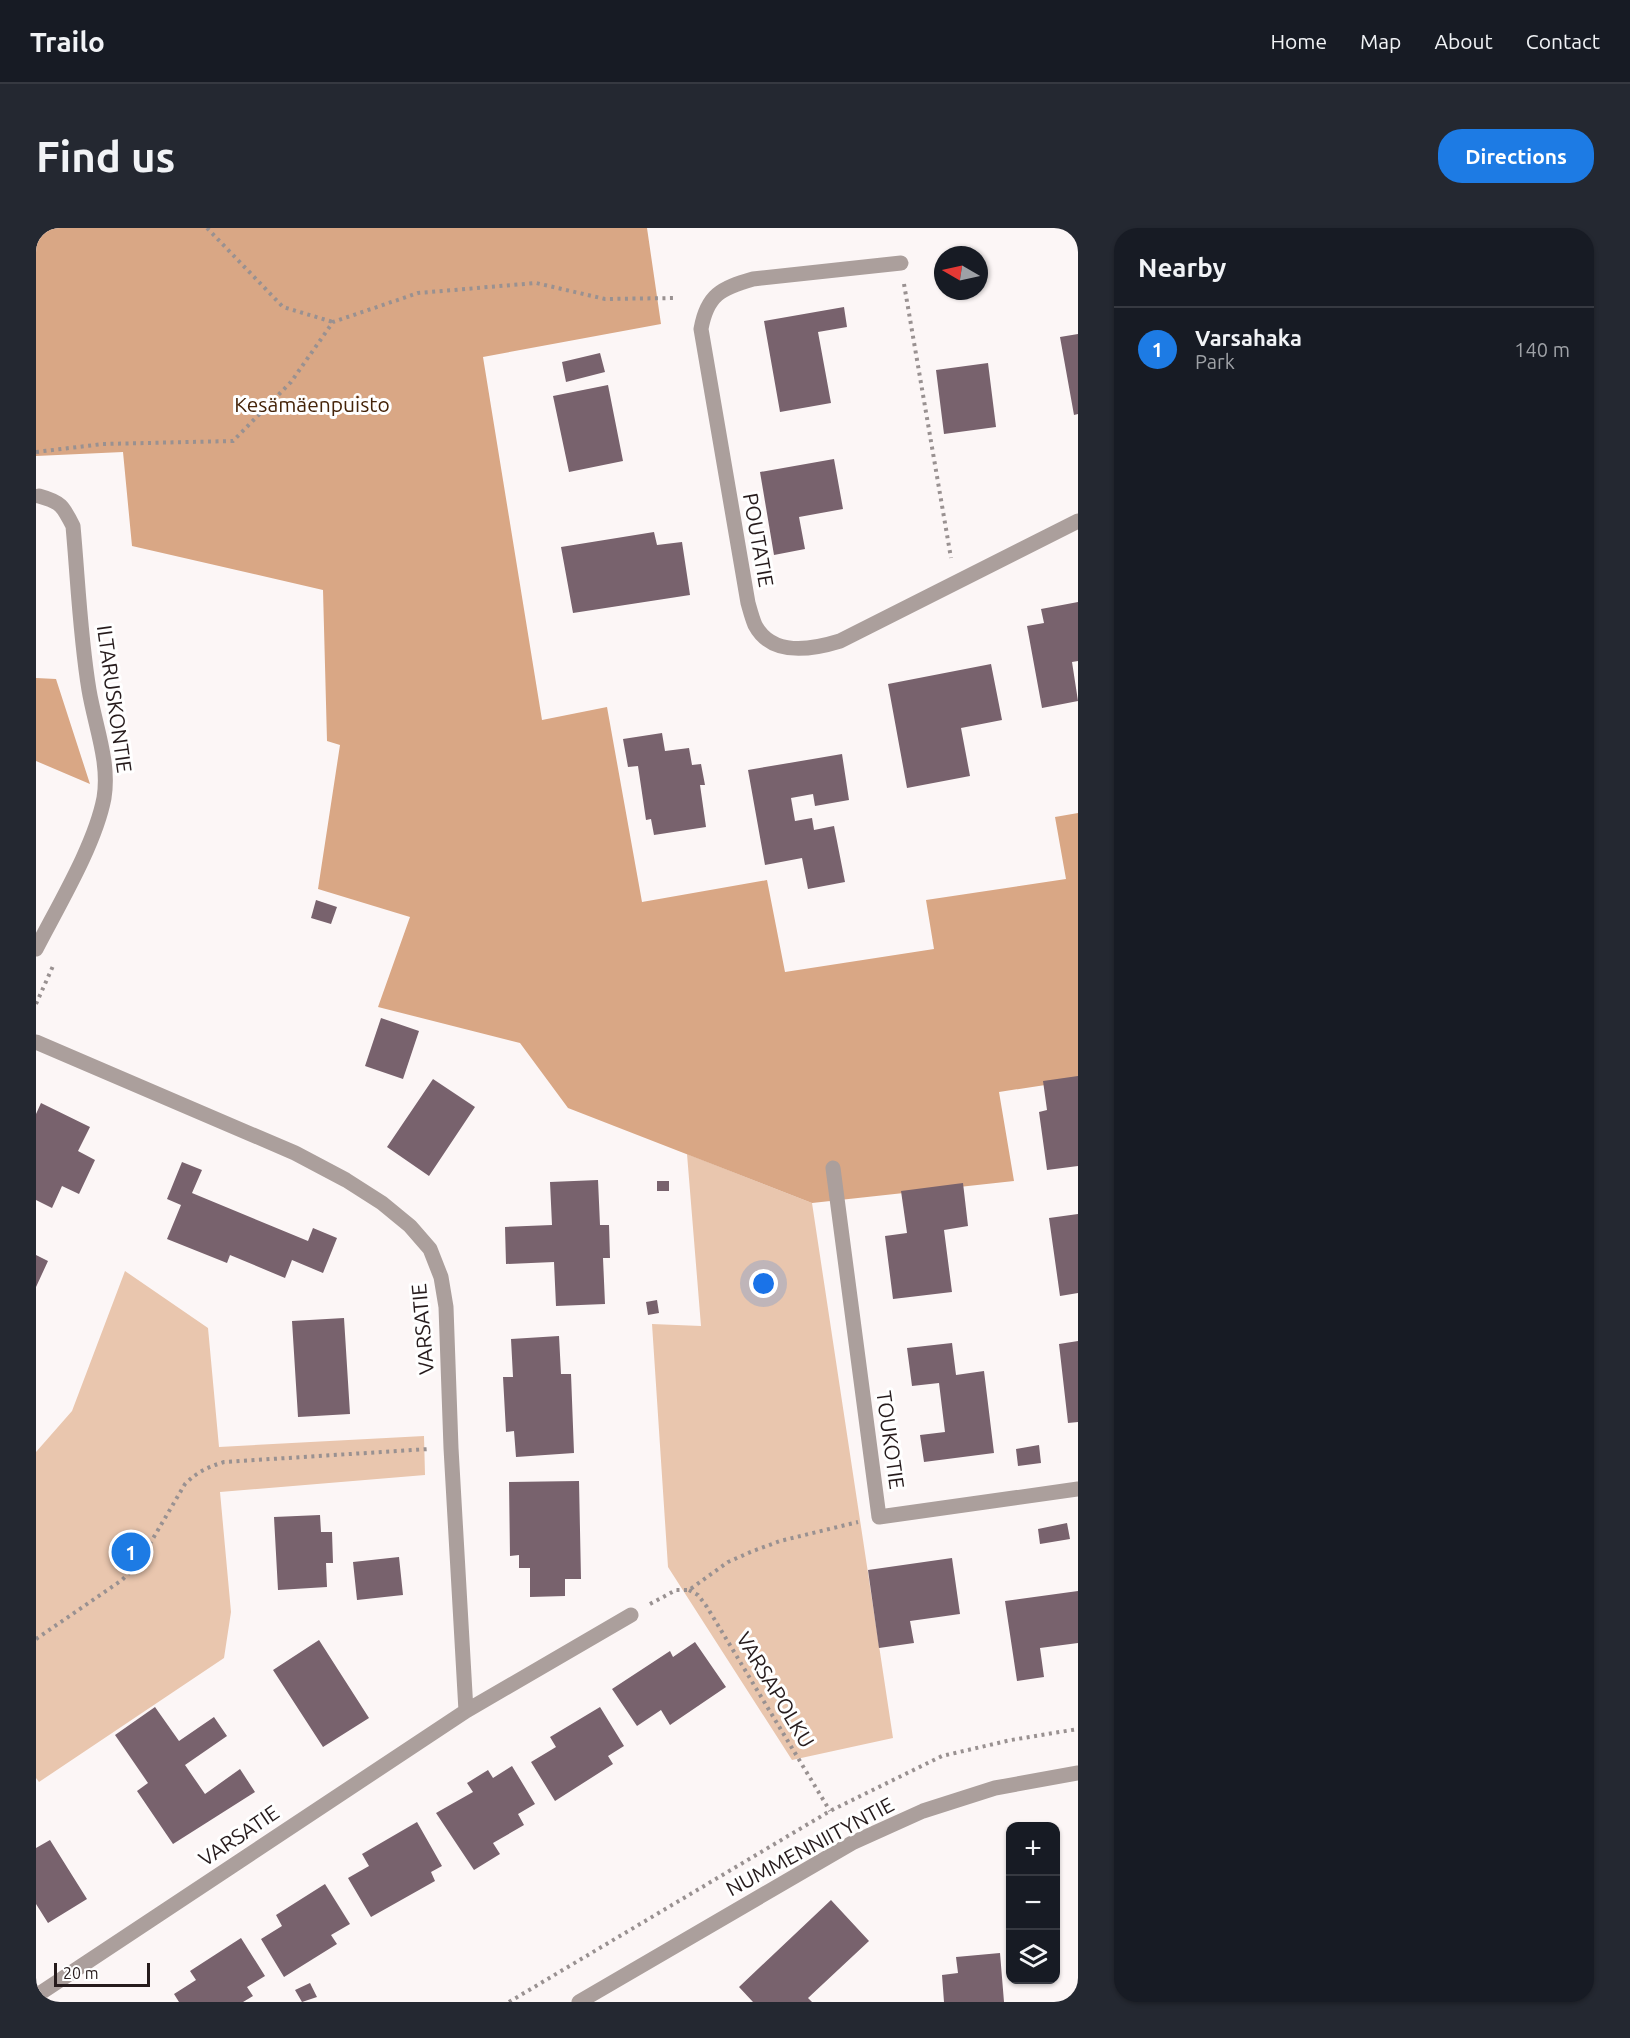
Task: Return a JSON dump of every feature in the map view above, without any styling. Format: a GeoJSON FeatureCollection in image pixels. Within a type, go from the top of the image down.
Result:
{"type":"FeatureCollection","features":[{"type":"Feature","properties":{"kind":"street","name":"POUTATIE"},"geometry":{"type":"LineString","coordinates":[[901,263],[753,279],[732,285],[716,294],[704,312],[701,329],[748,603],[755,624],[765,639],[782,647],[801,649],[820,647],[840,641],[1078,521]]}},
{"type":"Feature","properties":{"kind":"street","name":"ILTARUSKONTIE"},"geometry":{"type":"LineString","coordinates":[[36,949],[86,849],[104,800],[106,776],[84,656],[73,526],[66,512],[56,500],[39,496]]}},
{"type":"Feature","properties":{"kind":"street","name":"VARSATIE"},"geometry":{"type":"LineString","coordinates":[[36,1042],[295,1153],[346,1180],[381,1203],[410,1226],[430,1249],[441,1277],[446,1306],[465,1711]]}},
{"type":"Feature","properties":{"kind":"street","name":"TOUKOTIE"},"geometry":{"type":"LineString","coordinates":[[833,1168],[879,1517],[1078,1490]]}},
{"type":"Feature","properties":{"kind":"street","name":"VARSATIE"},"geometry":{"type":"LineString","coordinates":[[36,1996],[465,1711],[631,1615]]}},
{"type":"Feature","properties":{"kind":"street","name":"NUMMENNIITYNTIE"},"geometry":{"type":"LineString","coordinates":[[579,2002],[862,1838],[923,1811],[995,1788],[1078,1773]]}},
{"type":"Feature","properties":{"kind":"path"},"geometry":{"type":"LineString","coordinates":[[207,228],[283,307],[333,322],[418,293],[536,283],[605,299],[676,298]]}},
{"type":"Feature","properties":{"kind":"path"},"geometry":{"type":"LineString","coordinates":[[901,263],[955,583]]}},
{"type":"Feature","properties":{"kind":"path"},"geometry":{"type":"LineString","coordinates":[[36,452],[103,444],[233,441],[291,382],[333,322]]}},
{"type":"Feature","properties":{"kind":"path"},"geometry":{"type":"LineString","coordinates":[[36,1639],[122,1580],[138,1564],[185,1484],[195,1474],[208,1467],[225,1462],[451,1448]]}},
{"type":"Feature","properties":{"kind":"path"},"geometry":{"type":"LineString","coordinates":[[631,1615],[676,1590],[689,1590],[728,1562],[753,1551],[780,1541],[879,1517]]}},
{"type":"Feature","properties":{"kind":"path","name":"VARSAPOLKU"},"geometry":{"type":"LineString","coordinates":[[689,1590],[699,1595],[707,1607],[830,1811]]}},
{"type":"Feature","properties":{"kind":"path"},"geometry":{"type":"LineString","coordinates":[[509,2002],[830,1811],[942,1756],[1011,1740],[1078,1730]]}},
{"type":"Feature","properties":{"kind":"shaded area"},"geometry":{"type":"Polygon","coordinates":[[[687,1154],[812,1203],[893,1738],[792,1760],[668,1567],[652,1324],[701,1326],[687,1154]]]}},
{"type":"Feature","properties":{"kind":"shaded area"},"geometry":{"type":"Polygon","coordinates":[[[125,1271],[208,1328],[219,1447],[424,1436],[425,1475],[220,1492],[231,1612],[224,1658],[39,1782],[36,1778],[36,1452],[72,1411],[125,1271]]]}},
{"type":"Feature","properties":{"kind":"green space","name":"Kesämäenpuisto"},"geometry":{"type":"Polygon","coordinates":[[[36,228],[647,228],[661,324],[483,357],[542,720],[607,707],[642,902],[767,880],[785,972],[934,949],[926,900],[1066,879],[1055,817],[1078,813],[1078,1080],[999,1092],[1014,1181],[812,1203],[568,1108],[520,1043],[378,1007],[410,917],[318,889],[340,745],[327,741],[323,590],[132,546],[123,452],[36,456],[36,228]]]}},
{"type":"Feature","properties":{"kind":"green space"},"geometry":{"type":"Polygon","coordinates":[[[36,678],[56,679],[90,784],[36,761],[36,678]]]}},
{"type":"Feature","properties":{"kind":"building"},"geometry":{"type":"Polygon","coordinates":[[[844,307],[847,327],[818,332],[831,403],[780,412],[764,321],[844,307]]]}},
{"type":"Feature","properties":{"kind":"building"},"geometry":{"type":"Polygon","coordinates":[[[1078,334],[1078,414],[1074,415],[1060,337],[1078,334]]]}},
{"type":"Feature","properties":{"kind":"building"},"geometry":{"type":"Polygon","coordinates":[[[600,353],[605,372],[566,382],[562,362],[600,353]]]}},
{"type":"Feature","properties":{"kind":"building"},"geometry":{"type":"Polygon","coordinates":[[[988,363],[996,427],[944,434],[936,370],[988,363]]]}},
{"type":"Feature","properties":{"kind":"building"},"geometry":{"type":"Polygon","coordinates":[[[608,385],[623,461],[569,472],[553,396],[608,385]]]}},
{"type":"Feature","properties":{"kind":"building"},"geometry":{"type":"Polygon","coordinates":[[[834,459],[843,509],[799,517],[805,549],[774,555],[760,472],[834,459]]]}},
{"type":"Feature","properties":{"kind":"building"},"geometry":{"type":"Polygon","coordinates":[[[654,532],[657,545],[682,542],[690,595],[573,613],[561,547],[654,532]]]}},
{"type":"Feature","properties":{"kind":"building"},"geometry":{"type":"Polygon","coordinates":[[[1078,602],[1078,661],[1072,662],[1078,701],[1042,708],[1027,626],[1044,623],[1041,609],[1078,602]]]}},
{"type":"Feature","properties":{"kind":"building"},"geometry":{"type":"Polygon","coordinates":[[[991,664],[1002,720],[961,728],[970,776],[907,788],[888,684],[991,664]]]}},
{"type":"Feature","properties":{"kind":"building"},"geometry":{"type":"Polygon","coordinates":[[[662,733],[665,751],[689,748],[692,765],[701,764],[705,785],[700,785],[706,827],[654,835],[651,819],[646,820],[638,766],[628,767],[623,739],[662,733]]]}},
{"type":"Feature","properties":{"kind":"building"},"geometry":{"type":"Polygon","coordinates":[[[842,754],[849,800],[815,806],[813,794],[791,798],[795,821],[812,818],[814,830],[834,826],[845,882],[808,889],[802,858],[765,865],[748,770],[842,754]]]}},
{"type":"Feature","properties":{"kind":"building"},"geometry":{"type":"Polygon","coordinates":[[[316,900],[337,907],[331,924],[311,918],[316,900]]]}},
{"type":"Feature","properties":{"kind":"building"},"geometry":{"type":"Polygon","coordinates":[[[381,1018],[419,1031],[403,1079],[365,1066],[381,1018]]]}},
{"type":"Feature","properties":{"kind":"building"},"geometry":{"type":"Polygon","coordinates":[[[1078,1076],[1078,1166],[1047,1170],[1039,1112],[1047,1110],[1043,1081],[1078,1076]]]}},
{"type":"Feature","properties":{"kind":"building"},"geometry":{"type":"Polygon","coordinates":[[[433,1079],[475,1107],[429,1176],[387,1147],[433,1079]]]}},
{"type":"Feature","properties":{"kind":"building"},"geometry":{"type":"Polygon","coordinates":[[[41,1103],[90,1127],[78,1151],[95,1160],[79,1194],[62,1186],[52,1208],[36,1200],[36,1114],[41,1103]]]}},
{"type":"Feature","properties":{"kind":"building"},"geometry":{"type":"Polygon","coordinates":[[[182,1162],[202,1170],[192,1193],[308,1241],[313,1228],[337,1238],[323,1273],[292,1260],[285,1278],[230,1255],[227,1263],[167,1239],[181,1205],[167,1199],[182,1162]]]}},
{"type":"Feature","properties":{"kind":"building"},"geometry":{"type":"Polygon","coordinates":[[[598,1180],[600,1225],[609,1225],[610,1258],[603,1258],[605,1304],[556,1306],[554,1262],[506,1264],[505,1227],[552,1225],[550,1182],[598,1180]]]}},
{"type":"Feature","properties":{"kind":"building"},"geometry":{"type":"Polygon","coordinates":[[[657,1181],[669,1181],[669,1191],[657,1191],[657,1181]]]}},
{"type":"Feature","properties":{"kind":"building"},"geometry":{"type":"Polygon","coordinates":[[[963,1183],[968,1226],[944,1230],[952,1292],[893,1299],[885,1236],[907,1233],[901,1191],[963,1183]]]}},
{"type":"Feature","properties":{"kind":"building"},"geometry":{"type":"Polygon","coordinates":[[[1078,1214],[1078,1293],[1060,1296],[1049,1218],[1078,1214]]]}},
{"type":"Feature","properties":{"kind":"building"},"geometry":{"type":"Polygon","coordinates":[[[36,1255],[48,1261],[36,1287],[36,1255]]]}},
{"type":"Feature","properties":{"kind":"building"},"geometry":{"type":"Polygon","coordinates":[[[657,1300],[659,1313],[648,1315],[646,1302],[657,1300]]]}},
{"type":"Feature","properties":{"kind":"building"},"geometry":{"type":"Polygon","coordinates":[[[344,1318],[350,1414],[298,1417],[292,1321],[344,1318]]]}},
{"type":"Feature","properties":{"kind":"building"},"geometry":{"type":"Polygon","coordinates":[[[559,1336],[561,1374],[571,1374],[574,1453],[516,1457],[514,1431],[506,1432],[503,1377],[513,1377],[511,1339],[559,1336]]]}},
{"type":"Feature","properties":{"kind":"building"},"geometry":{"type":"Polygon","coordinates":[[[1078,1341],[1078,1422],[1068,1423],[1059,1344],[1078,1341]]]}},
{"type":"Feature","properties":{"kind":"building"},"geometry":{"type":"Polygon","coordinates":[[[952,1343],[956,1375],[984,1371],[994,1453],[924,1462],[920,1435],[945,1432],[939,1383],[912,1386],[907,1348],[952,1343]]]}},
{"type":"Feature","properties":{"kind":"building"},"geometry":{"type":"Polygon","coordinates":[[[1039,1445],[1041,1463],[1018,1466],[1016,1449],[1039,1445]]]}},
{"type":"Feature","properties":{"kind":"building"},"geometry":{"type":"Polygon","coordinates":[[[579,1481],[581,1579],[565,1579],[565,1596],[530,1597],[530,1568],[519,1568],[519,1555],[510,1556],[509,1482],[579,1481]]]}},
{"type":"Feature","properties":{"kind":"building"},"geometry":{"type":"Polygon","coordinates":[[[320,1515],[321,1532],[332,1532],[333,1563],[326,1563],[327,1587],[278,1590],[274,1517],[320,1515]]]}},
{"type":"Feature","properties":{"kind":"building"},"geometry":{"type":"Polygon","coordinates":[[[1067,1523],[1070,1539],[1040,1544],[1038,1529],[1067,1523]]]}},
{"type":"Feature","properties":{"kind":"building"},"geometry":{"type":"Polygon","coordinates":[[[399,1557],[403,1595],[357,1600],[353,1562],[399,1557]]]}},
{"type":"Feature","properties":{"kind":"building"},"geometry":{"type":"Polygon","coordinates":[[[952,1558],[960,1614],[910,1621],[914,1643],[879,1648],[868,1570],[952,1558]]]}},
{"type":"Feature","properties":{"kind":"building"},"geometry":{"type":"Polygon","coordinates":[[[1078,1591],[1078,1643],[1040,1648],[1044,1677],[1017,1681],[1005,1601],[1078,1591]]]}},
{"type":"Feature","properties":{"kind":"building"},"geometry":{"type":"Polygon","coordinates":[[[319,1640],[369,1718],[323,1747],[273,1670],[319,1640]]]}},
{"type":"Feature","properties":{"kind":"building"},"geometry":{"type":"Polygon","coordinates":[[[695,1642],[726,1687],[670,1725],[661,1710],[637,1726],[612,1689],[670,1651],[673,1657],[695,1642]]]}},
{"type":"Feature","properties":{"kind":"building"},"geometry":{"type":"Polygon","coordinates":[[[155,1707],[179,1741],[214,1717],[227,1736],[185,1765],[205,1794],[240,1769],[255,1792],[173,1844],[137,1791],[148,1783],[115,1735],[155,1707]]]}},
{"type":"Feature","properties":{"kind":"building"},"geometry":{"type":"Polygon","coordinates":[[[600,1707],[624,1746],[608,1756],[613,1764],[555,1801],[531,1762],[556,1747],[550,1737],[600,1707]]]}},
{"type":"Feature","properties":{"kind":"building"},"geometry":{"type":"Polygon","coordinates":[[[512,1766],[535,1804],[518,1814],[524,1825],[493,1843],[500,1854],[474,1870],[436,1813],[473,1792],[467,1783],[488,1770],[493,1778],[512,1766]]]}},
{"type":"Feature","properties":{"kind":"building"},"geometry":{"type":"Polygon","coordinates":[[[417,1822],[442,1866],[431,1872],[435,1881],[371,1917],[348,1878],[369,1866],[362,1854],[417,1822]]]}},
{"type":"Feature","properties":{"kind":"building"},"geometry":{"type":"Polygon","coordinates":[[[50,1840],[87,1899],[48,1923],[36,1904],[36,1848],[50,1840]]]}},
{"type":"Feature","properties":{"kind":"building"},"geometry":{"type":"Polygon","coordinates":[[[325,1884],[350,1924],[331,1935],[337,1944],[284,1977],[261,1939],[282,1926],[276,1915],[325,1884]]]}},
{"type":"Feature","properties":{"kind":"building"},"geometry":{"type":"Polygon","coordinates":[[[831,1900],[869,1941],[808,1998],[812,2002],[753,2002],[739,1987],[831,1900]]]}},
{"type":"Feature","properties":{"kind":"building"},"geometry":{"type":"Polygon","coordinates":[[[241,1938],[265,1976],[247,1987],[253,1996],[243,2002],[179,2002],[174,1994],[196,1980],[190,1971],[241,1938]]]}},
{"type":"Feature","properties":{"kind":"building"},"geometry":{"type":"Polygon","coordinates":[[[1000,1953],[1004,2002],[944,2002],[942,1975],[958,1973],[956,1957],[1000,1953]]]}},
{"type":"Feature","properties":{"kind":"building"},"geometry":{"type":"Polygon","coordinates":[[[310,1983],[317,1997],[302,2002],[295,1990],[310,1983]]]}},
{"type":"Feature","properties":{"kind":"place","name":"Varsahaka"},"geometry":{"type":"Point","coordinates":[131,1552]}}]}
